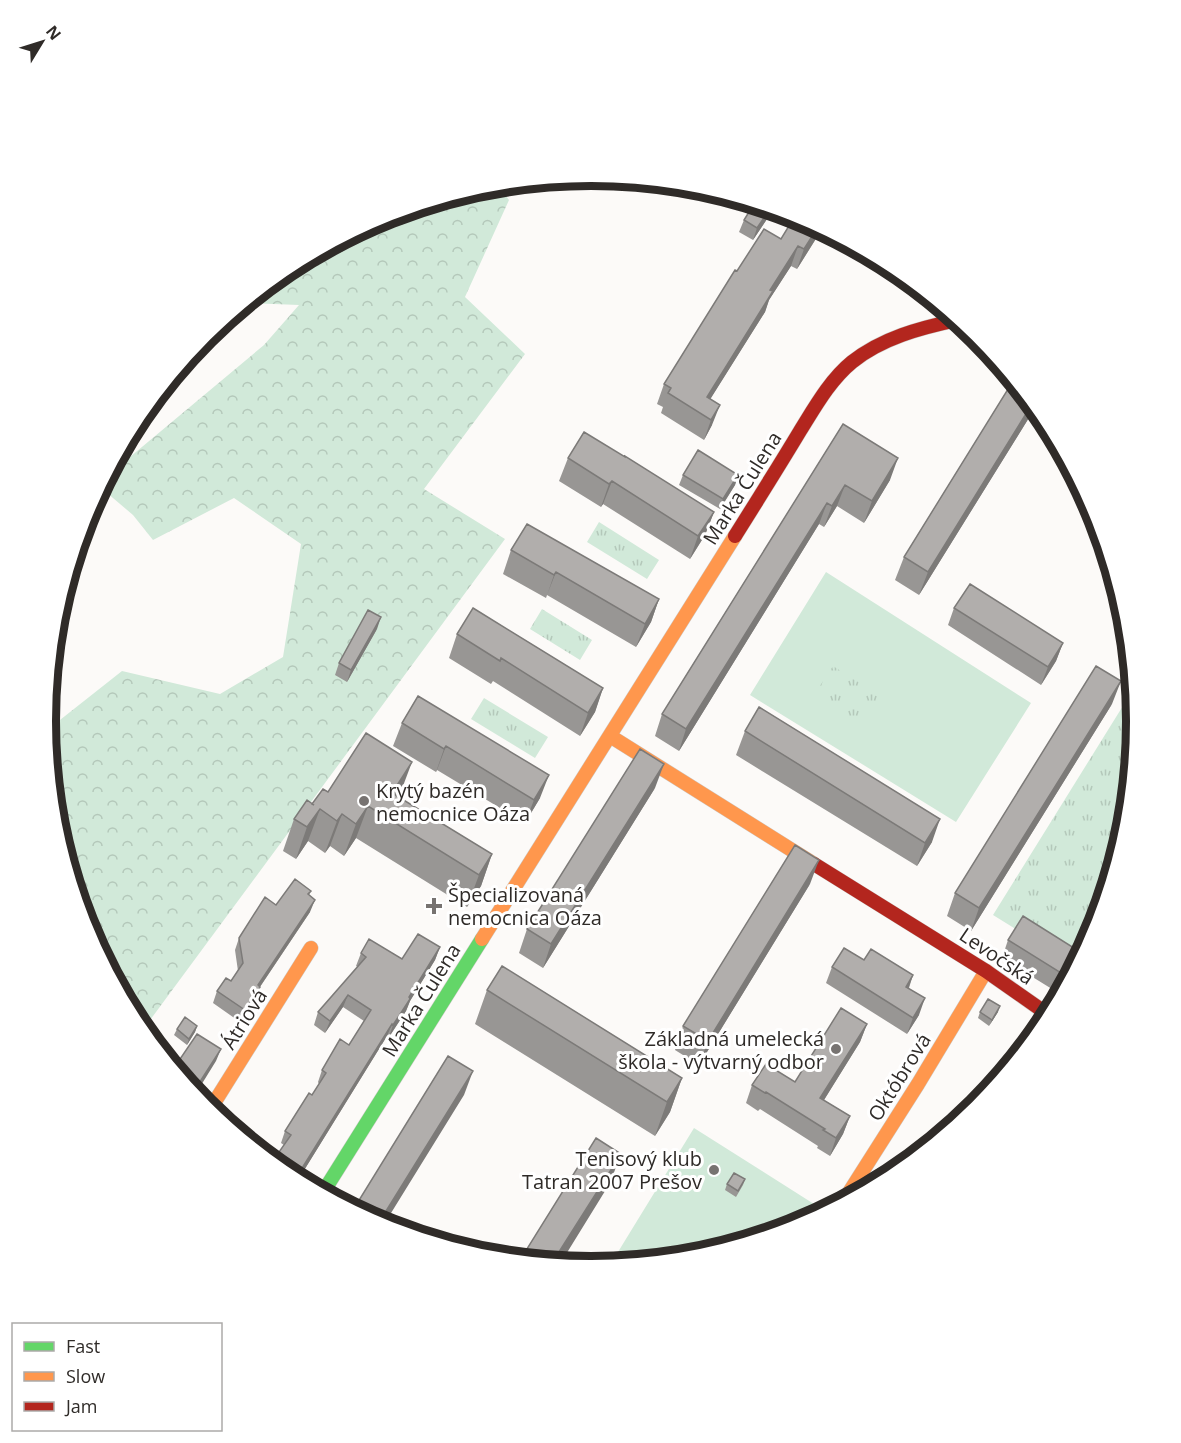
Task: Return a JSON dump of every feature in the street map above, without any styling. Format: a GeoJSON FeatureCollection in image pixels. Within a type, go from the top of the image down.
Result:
{"type":"FeatureCollection","features":[{"type":"Feature","properties":{"kind":"street","name":"Marka Čulena"},"geometry":{"type":"LineString","coordinates":[[327,1187],[822,397],[840,374],[858,357],[878,345],[900,335],[947,323]]}},
{"type":"Feature","properties":{"kind":"street","name":"Levočská"},"geometry":{"type":"LineString","coordinates":[[610,736],[986,971],[1041,1010]]}},
{"type":"Feature","properties":{"kind":"street","name":"Átriová"},"geometry":{"type":"LineString","coordinates":[[214,1102],[311,948]]}},
{"type":"Feature","properties":{"kind":"street","name":"Októbrová"},"geometry":{"type":"LineString","coordinates":[[852,1188],[914,1091],[986,971]]}},
{"type":"Feature","properties":{"kind":"green space"},"geometry":{"type":"Polygon","coordinates":[[[504,194],[509,200],[465,297],[525,354],[424,489],[505,539],[148,1022],[111,958],[84,893],[66,826],[60,791],[56,723],[122,671],[220,694],[283,657],[301,544],[234,498],[153,540],[133,515],[107,493],[122,464],[264,345],[299,305],[257,303],[323,258],[386,227],[452,205],[504,194]]]}},
{"type":"Feature","properties":{"kind":"green space"},"geometry":{"type":"Polygon","coordinates":[[[599,522],[659,560],[647,579],[587,542],[599,522]]]}},
{"type":"Feature","properties":{"kind":"green space"},"geometry":{"type":"Polygon","coordinates":[[[826,572],[1031,703],[956,822],[750,695],[826,572]]]}},
{"type":"Feature","properties":{"kind":"green space"},"geometry":{"type":"Polygon","coordinates":[[[542,609],[592,640],[580,660],[530,629],[542,609]]]}},
{"type":"Feature","properties":{"kind":"green space"},"geometry":{"type":"Polygon","coordinates":[[[833,666],[883,698],[861,733],[810,701],[833,666]]]}},
{"type":"Feature","properties":{"kind":"green space"},"geometry":{"type":"Polygon","coordinates":[[[484,698],[548,737],[535,758],[471,719],[484,698]]]}},
{"type":"Feature","properties":{"kind":"green space"},"geometry":{"type":"Polygon","coordinates":[[[1125,703],[1124,756],[1115,826],[1097,893],[1068,962],[993,915],[1125,703]]]}},
{"type":"Feature","properties":{"kind":"green space","name":"Tenisový klub Tatran 2007 Prešov"},"geometry":{"type":"Polygon","coordinates":[[[694,1128],[817,1206],[795,1216],[729,1238],[660,1252],[616,1255],[694,1128]]]}},
{"type":"Feature","properties":{"kind":"building"},"geometry":{"type":"Polygon","coordinates":[[[749,211],[765,216],[757,228],[744,220],[749,211]]]}},
{"type":"Feature","properties":{"kind":"building"},"geometry":{"type":"Polygon","coordinates":[[[790,225],[813,235],[804,249],[798,246],[770,290],[773,291],[707,397],[720,405],[711,420],[668,393],[671,388],[664,384],[735,270],[737,271],[764,229],[781,239],[790,225]]]}},
{"type":"Feature","properties":{"kind":"building"},"geometry":{"type":"Polygon","coordinates":[[[1009,388],[1027,412],[928,572],[904,557],[1009,388]]]}},
{"type":"Feature","properties":{"kind":"building"},"geometry":{"type":"Polygon","coordinates":[[[843,424],[898,458],[872,501],[845,485],[832,506],[827,503],[686,729],[662,714],[843,424]]]}},
{"type":"Feature","properties":{"kind":"building"},"geometry":{"type":"Polygon","coordinates":[[[584,432],[714,512],[698,536],[612,481],[609,484],[568,458],[584,432]]]}},
{"type":"Feature","properties":{"kind":"building"},"geometry":{"type":"Polygon","coordinates":[[[698,450],[738,475],[723,499],[683,475],[698,450]]]}},
{"type":"Feature","properties":{"kind":"building"},"geometry":{"type":"Polygon","coordinates":[[[527,524],[659,599],[645,624],[556,572],[554,575],[511,550],[527,524]]]}},
{"type":"Feature","properties":{"kind":"building"},"geometry":{"type":"Polygon","coordinates":[[[970,584],[1063,643],[1048,667],[954,608],[970,584]]]}},
{"type":"Feature","properties":{"kind":"building"},"geometry":{"type":"Polygon","coordinates":[[[473,608],[603,688],[588,713],[501,658],[500,661],[457,634],[473,608]]]}},
{"type":"Feature","properties":{"kind":"building"},"geometry":{"type":"Polygon","coordinates":[[[368,610],[381,617],[351,670],[339,663],[368,610]]]}},
{"type":"Feature","properties":{"kind":"building"},"geometry":{"type":"Polygon","coordinates":[[[1096,666],[1121,681],[979,908],[955,893],[1096,666]]]}},
{"type":"Feature","properties":{"kind":"building"},"geometry":{"type":"Polygon","coordinates":[[[418,696],[549,775],[534,800],[446,746],[444,749],[402,723],[418,696]]]}},
{"type":"Feature","properties":{"kind":"building"},"geometry":{"type":"Polygon","coordinates":[[[759,707],[940,819],[925,843],[745,731],[759,707]]]}},
{"type":"Feature","properties":{"kind":"building"},"geometry":{"type":"Polygon","coordinates":[[[366,733],[412,762],[392,793],[492,854],[479,875],[368,806],[356,824],[342,814],[337,821],[320,809],[307,827],[294,819],[307,800],[312,804],[323,789],[328,792],[366,733]]]}},
{"type":"Feature","properties":{"kind":"building"},"geometry":{"type":"Polygon","coordinates":[[[640,749],[664,764],[551,944],[527,929],[640,749]]]}},
{"type":"Feature","properties":{"kind":"building"},"geometry":{"type":"Polygon","coordinates":[[[795,845],[819,860],[708,1041],[683,1026],[795,845]]]}},
{"type":"Feature","properties":{"kind":"building"},"geometry":{"type":"Polygon","coordinates":[[[295,879],[311,891],[308,894],[315,900],[258,985],[260,987],[245,1010],[217,991],[226,978],[231,981],[243,963],[239,938],[265,897],[276,905],[295,879]]]}},
{"type":"Feature","properties":{"kind":"building"},"geometry":{"type":"Polygon","coordinates":[[[1023,916],[1075,948],[1062,974],[1008,940],[1023,916]]]}},
{"type":"Feature","properties":{"kind":"building"},"geometry":{"type":"Polygon","coordinates":[[[418,934],[440,947],[409,997],[410,999],[300,1171],[277,1155],[291,1135],[285,1131],[309,1093],[312,1095],[326,1073],[322,1070],[340,1039],[349,1045],[371,1010],[348,995],[330,1021],[318,1012],[366,957],[361,953],[369,939],[402,959],[418,934]]]}},
{"type":"Feature","properties":{"kind":"building"},"geometry":{"type":"Polygon","coordinates":[[[844,948],[864,960],[871,949],[913,975],[906,987],[925,998],[913,1018],[832,967],[844,948]]]}},
{"type":"Feature","properties":{"kind":"building"},"geometry":{"type":"Polygon","coordinates":[[[502,966],[682,1078],[667,1102],[487,990],[502,966]]]}},
{"type":"Feature","properties":{"kind":"building"},"geometry":{"type":"Polygon","coordinates":[[[988,999],[1000,1006],[992,1020],[980,1012],[988,999]]]}},
{"type":"Feature","properties":{"kind":"building"},"geometry":{"type":"Polygon","coordinates":[[[841,1008],[867,1024],[820,1098],[850,1116],[836,1138],[752,1085],[766,1064],[795,1082],[841,1008]]]}},
{"type":"Feature","properties":{"kind":"building"},"geometry":{"type":"Polygon","coordinates":[[[185,1017],[197,1026],[189,1039],[177,1029],[185,1017]]]}},
{"type":"Feature","properties":{"kind":"building"},"geometry":{"type":"Polygon","coordinates":[[[197,1034],[221,1049],[198,1085],[178,1062],[197,1034]]]}},
{"type":"Feature","properties":{"kind":"building"},"geometry":{"type":"Polygon","coordinates":[[[448,1056],[473,1071],[384,1215],[358,1203],[448,1056]]]}},
{"type":"Feature","properties":{"kind":"building"},"geometry":{"type":"Polygon","coordinates":[[[596,1138],[621,1154],[557,1255],[525,1252],[596,1138]]]}},
{"type":"Feature","properties":{"kind":"building"},"geometry":{"type":"Polygon","coordinates":[[[734,1173],[745,1179],[738,1191],[727,1184],[734,1173]]]}},
{"type":"Feature","properties":{"kind":"traffic: fast"},"geometry":{"type":"LineString","coordinates":[[327,1187],[482,939]]}},
{"type":"Feature","properties":{"kind":"traffic: slow"},"geometry":{"type":"LineString","coordinates":[[482,939],[735,536]]}},
{"type":"Feature","properties":{"kind":"traffic: slow"},"geometry":{"type":"LineString","coordinates":[[610,736],[814,864]]}},
{"type":"Feature","properties":{"kind":"traffic: slow"},"geometry":{"type":"LineString","coordinates":[[214,1102],[311,948]]}},
{"type":"Feature","properties":{"kind":"traffic: slow"},"geometry":{"type":"LineString","coordinates":[[852,1188],[986,971]]}},
{"type":"Feature","properties":{"kind":"traffic: jam"},"geometry":{"type":"LineString","coordinates":[[735,536],[817,403],[844,369],[876,346],[889,340],[915,330],[947,322]]}},
{"type":"Feature","properties":{"kind":"traffic: jam"},"geometry":{"type":"LineString","coordinates":[[814,864],[986,971],[1041,1010]]}},
{"type":"Feature","properties":{"kind":"place","name":"Krytý bazén nemocnice Oáza"},"geometry":{"type":"Point","coordinates":[364,801]}},
{"type":"Feature","properties":{"kind":"place","name":"Špecializovaná nemocnica Oáza"},"geometry":{"type":"Point","coordinates":[434,906]}},
{"type":"Feature","properties":{"kind":"place","name":"Základná umelecká škola - výtvarný odbor"},"geometry":{"type":"Point","coordinates":[836,1049]}},
{"type":"Feature","properties":{"kind":"place","name":"Tenisový klub Tatran 2007 Prešov"},"geometry":{"type":"Point","coordinates":[714,1170]}}]}
